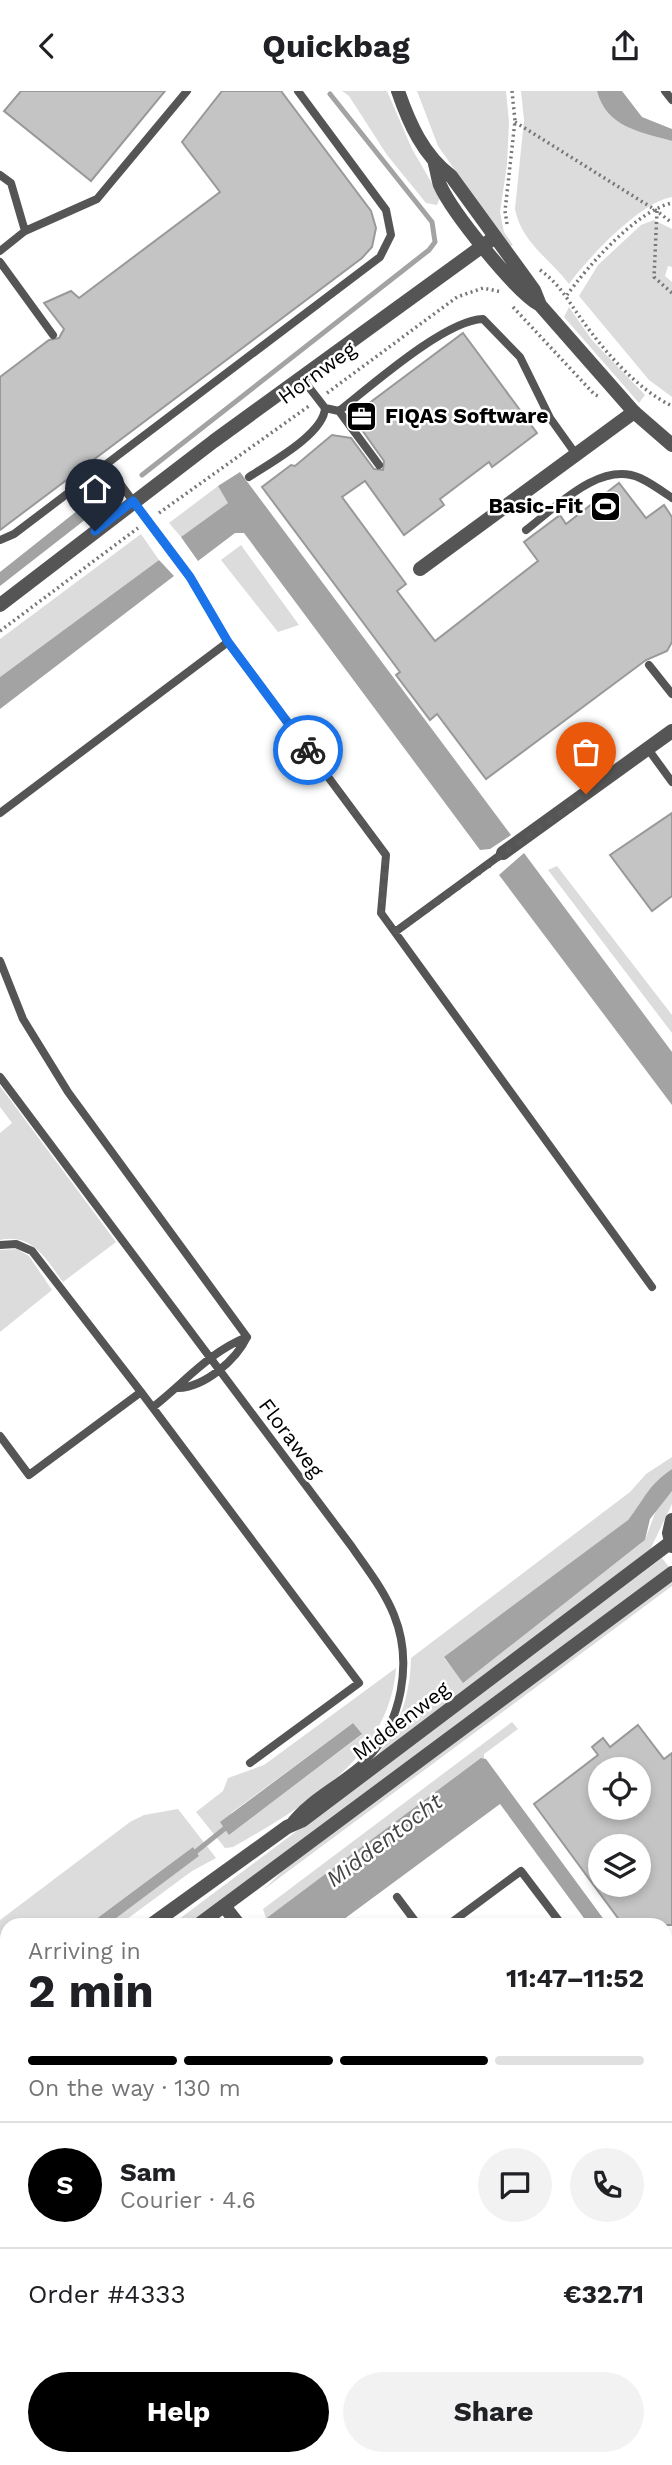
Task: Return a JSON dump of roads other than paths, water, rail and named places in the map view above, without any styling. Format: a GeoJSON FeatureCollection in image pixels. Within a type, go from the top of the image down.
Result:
{"type":"FeatureCollection","features":[{"type":"Feature","properties":{"kind":"street"},"geometry":{"type":"LineString","coordinates":[[398,91],[418,137],[435,164],[440,185],[519,280],[524,296],[540,305],[634,412],[672,445]]}},
{"type":"Feature","properties":{"kind":"street","name":"Hornweg"},"geometry":{"type":"LineString","coordinates":[[0,605],[133,501],[489,242]]}},
{"type":"Feature","properties":{"kind":"street"},"geometry":{"type":"LineString","coordinates":[[420,569],[634,412]]}},
{"type":"Feature","properties":{"kind":"street"},"geometry":{"type":"LineString","coordinates":[[503,853],[672,731]]}},
{"type":"Feature","properties":{"kind":"street"},"geometry":{"type":"LineString","coordinates":[[671,1544],[672,1520]]}},
{"type":"Feature","properties":{"kind":"street","name":"Middenweg"},"geometry":{"type":"LineString","coordinates":[[160,1918],[287,1826],[303,1821],[671,1544]]}},
{"type":"Feature","properties":{"kind":"street","name":"Middenweg"},"geometry":{"type":"LineString","coordinates":[[208,1918],[672,1573]]}},
{"type":"Feature","properties":{"kind":"street"},"geometry":{"type":"LineString","coordinates":[[224,1906],[233,1918]]}},
{"type":"Feature","properties":{"kind":"lane"},"geometry":{"type":"LineString","coordinates":[[0,251],[25,231],[97,199],[187,91]]}},
{"type":"Feature","properties":{"kind":"lane"},"geometry":{"type":"LineString","coordinates":[[0,540],[14,534],[380,257],[391,235],[386,210],[298,91]]}},
{"type":"Feature","properties":{"kind":"lane"},"geometry":{"type":"LineString","coordinates":[[665,91],[672,100]]}},
{"type":"Feature","properties":{"kind":"lane"},"geometry":{"type":"LineString","coordinates":[[0,175],[10,183],[25,231]]}},
{"type":"Feature","properties":{"kind":"lane"},"geometry":{"type":"LineString","coordinates":[[0,263],[53,335]]}},
{"type":"Feature","properties":{"kind":"lane"},"geometry":{"type":"LineString","coordinates":[[339,411],[426,345],[469,319],[483,319],[520,357],[550,418],[575,453]]}},
{"type":"Feature","properties":{"kind":"lane"},"geometry":{"type":"LineString","coordinates":[[302,377],[325,408],[339,411],[379,465]]}},
{"type":"Feature","properties":{"kind":"lane"},"geometry":{"type":"LineString","coordinates":[[249,477],[308,436],[322,420],[325,408]]}},
{"type":"Feature","properties":{"kind":"lane"},"geometry":{"type":"LineString","coordinates":[[106,465],[190,577],[228,642],[386,855],[381,913],[652,1287]]}},
{"type":"Feature","properties":{"kind":"lane"},"geometry":{"type":"LineString","coordinates":[[526,530],[594,480],[618,473],[638,477],[672,498]]}},
{"type":"Feature","properties":{"kind":"lane"},"geometry":{"type":"LineString","coordinates":[[0,813],[228,642]]}},
{"type":"Feature","properties":{"kind":"lane"},"geometry":{"type":"LineString","coordinates":[[649,665],[672,694]]}},
{"type":"Feature","properties":{"kind":"lane"},"geometry":{"type":"LineString","coordinates":[[648,749],[672,782]]}},
{"type":"Feature","properties":{"kind":"lane"},"geometry":{"type":"LineString","coordinates":[[395,932],[503,853]]}},
{"type":"Feature","properties":{"kind":"lane"},"geometry":{"type":"LineString","coordinates":[[0,961],[23,1019],[68,1092],[247,1337]]}},
{"type":"Feature","properties":{"kind":"lane","name":"Floraweg"},"geometry":{"type":"LineString","coordinates":[[0,1077],[381,1590],[395,1616],[402,1646],[400,1695],[385,1734],[366,1760],[297,1813],[287,1826]]}},
{"type":"Feature","properties":{"kind":"lane"},"geometry":{"type":"LineString","coordinates":[[0,1245],[16,1244],[32,1251],[153,1407],[359,1683],[250,1763]]}},
{"type":"Feature","properties":{"kind":"lane"},"geometry":{"type":"LineString","coordinates":[[153,1407],[178,1388],[185,1377],[231,1343],[247,1337]]}},
{"type":"Feature","properties":{"kind":"lane"},"geometry":{"type":"LineString","coordinates":[[178,1388],[193,1387],[218,1369],[239,1353],[247,1337]]}},
{"type":"Feature","properties":{"kind":"lane"},"geometry":{"type":"LineString","coordinates":[[0,1436],[29,1475],[141,1392]]}},
{"type":"Feature","properties":{"kind":"lane"},"geometry":{"type":"LineString","coordinates":[[458,1918],[521,1871],[557,1918]]}},
{"type":"Feature","properties":{"kind":"lane"},"geometry":{"type":"LineString","coordinates":[[397,1897],[413,1918]]}},
{"type":"Feature","properties":{"kind":"water"},"geometry":{"type":"Polygon","coordinates":[[[597,91],[622,91],[642,117],[672,129],[672,141],[637,131],[616,120],[601,103],[597,91]]]}},
{"type":"Feature","properties":{"kind":"water"},"geometry":{"type":"Polygon","coordinates":[[[240,472],[511,835],[490,849],[480,850],[244,533],[235,533],[198,561],[181,537],[228,503],[218,486],[240,472]]]}},
{"type":"Feature","properties":{"kind":"water"},"geometry":{"type":"Polygon","coordinates":[[[87,503],[95,512],[0,586],[0,572],[87,503]]]}},
{"type":"Feature","properties":{"kind":"water"},"geometry":{"type":"Polygon","coordinates":[[[159,560],[174,576],[0,709],[0,677],[159,560]]]}},
{"type":"Feature","properties":{"kind":"water"},"geometry":{"type":"Polygon","coordinates":[[[524,853],[672,1052],[672,1105],[499,875],[524,853]]]}},
{"type":"Feature","properties":{"kind":"water"},"geometry":{"type":"Polygon","coordinates":[[[672,1469],[672,1491],[650,1519],[645,1540],[463,1683],[444,1657],[628,1520],[652,1486],[672,1469]]]}},
{"type":"Feature","properties":{"kind":"water"},"geometry":{"type":"Polygon","coordinates":[[[353,1723],[362,1734],[229,1835],[220,1822],[353,1723]]]}},
{"type":"Feature","properties":{"kind":"water","name":"Middentocht"},"geometry":{"type":"Polygon","coordinates":[[[481,1758],[486,1759],[603,1918],[584,1918],[500,1804],[345,1918],[266,1918],[481,1758]]]}},
{"type":"Feature","properties":{"kind":"water"},"geometry":{"type":"Polygon","coordinates":[[[193,1847],[199,1856],[116,1918],[97,1918],[193,1847]]]}},
{"type":"Feature","properties":{"kind":"waterway"},"geometry":{"type":"LineString","coordinates":[[142,475],[429,250],[435,242],[432,222],[330,94]]}},
{"type":"Feature","properties":{"kind":"waterway"},"geometry":{"type":"LineString","coordinates":[[193,1854],[229,1825]]}},
{"type":"Feature","properties":{"kind":"place","name":"FIQAS Software"},"geometry":{"type":"Point","coordinates":[362,416]}},
{"type":"Feature","properties":{"kind":"place","name":"Basic-Fit"},"geometry":{"type":"Point","coordinates":[606,506]}}]}
